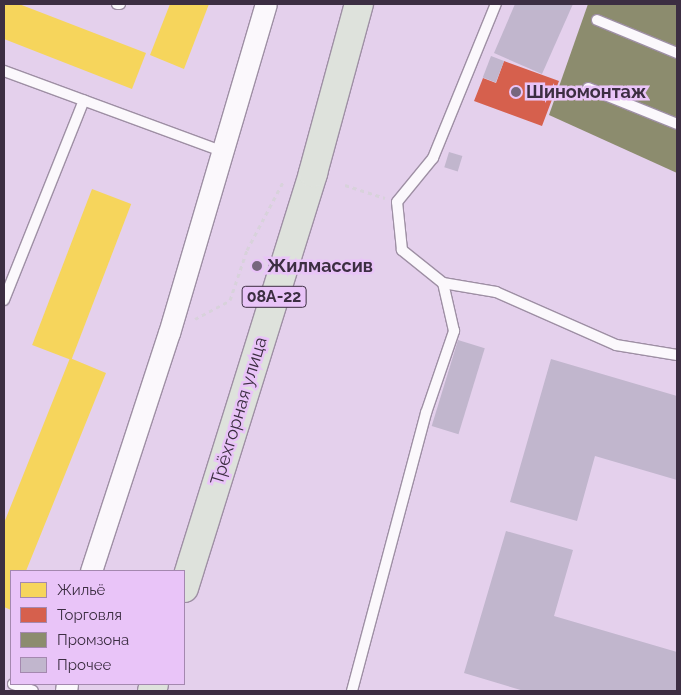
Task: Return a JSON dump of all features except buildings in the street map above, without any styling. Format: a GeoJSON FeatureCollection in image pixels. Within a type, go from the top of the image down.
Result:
{"type":"FeatureCollection","features":[{"type":"Feature","properties":{"kind":"highway","name":"Трёхгорная улица"},"geometry":{"type":"LineString","coordinates":[[185,585],[313,173],[359,4]]}},
{"type":"Feature","properties":{"kind":"street"},"geometry":{"type":"LineString","coordinates":[[91,570],[169,333],[266,4]]}},
{"type":"Feature","properties":{"kind":"lane"},"geometry":{"type":"LineString","coordinates":[[496,4],[433,158],[397,202],[402,250],[443,283],[496,292],[616,345],[677,356]]}},
{"type":"Feature","properties":{"kind":"lane"},"geometry":{"type":"LineString","coordinates":[[597,20],[677,53]]}},
{"type":"Feature","properties":{"kind":"lane"},"geometry":{"type":"LineString","coordinates":[[4,71],[222,151]]}},
{"type":"Feature","properties":{"kind":"lane"},"geometry":{"type":"LineString","coordinates":[[588,88],[677,124]]}},
{"type":"Feature","properties":{"kind":"lane"},"geometry":{"type":"LineString","coordinates":[[4,300],[84,100]]}},
{"type":"Feature","properties":{"kind":"lane"},"geometry":{"type":"LineString","coordinates":[[352,691],[426,413],[454,331],[443,283]]}},
{"type":"Feature","properties":{"kind":"lane"},"geometry":{"type":"LineString","coordinates":[[15,685],[33,691]]}},
{"type":"Feature","properties":{"kind":"path"},"geometry":{"type":"LineString","coordinates":[[169,333],[230,300],[248,250],[287,174]]}},
{"type":"Feature","properties":{"kind":"path"},"geometry":{"type":"LineString","coordinates":[[345,185],[397,202]]}},
{"type":"Feature","properties":{"kind":"place","name":"Шиномонтаж"},"geometry":{"type":"Point","coordinates":[516,92]}},
{"type":"Feature","properties":{"kind":"place","name":"Жилмассив"},"geometry":{"type":"Point","coordinates":[257,266]}}]}
